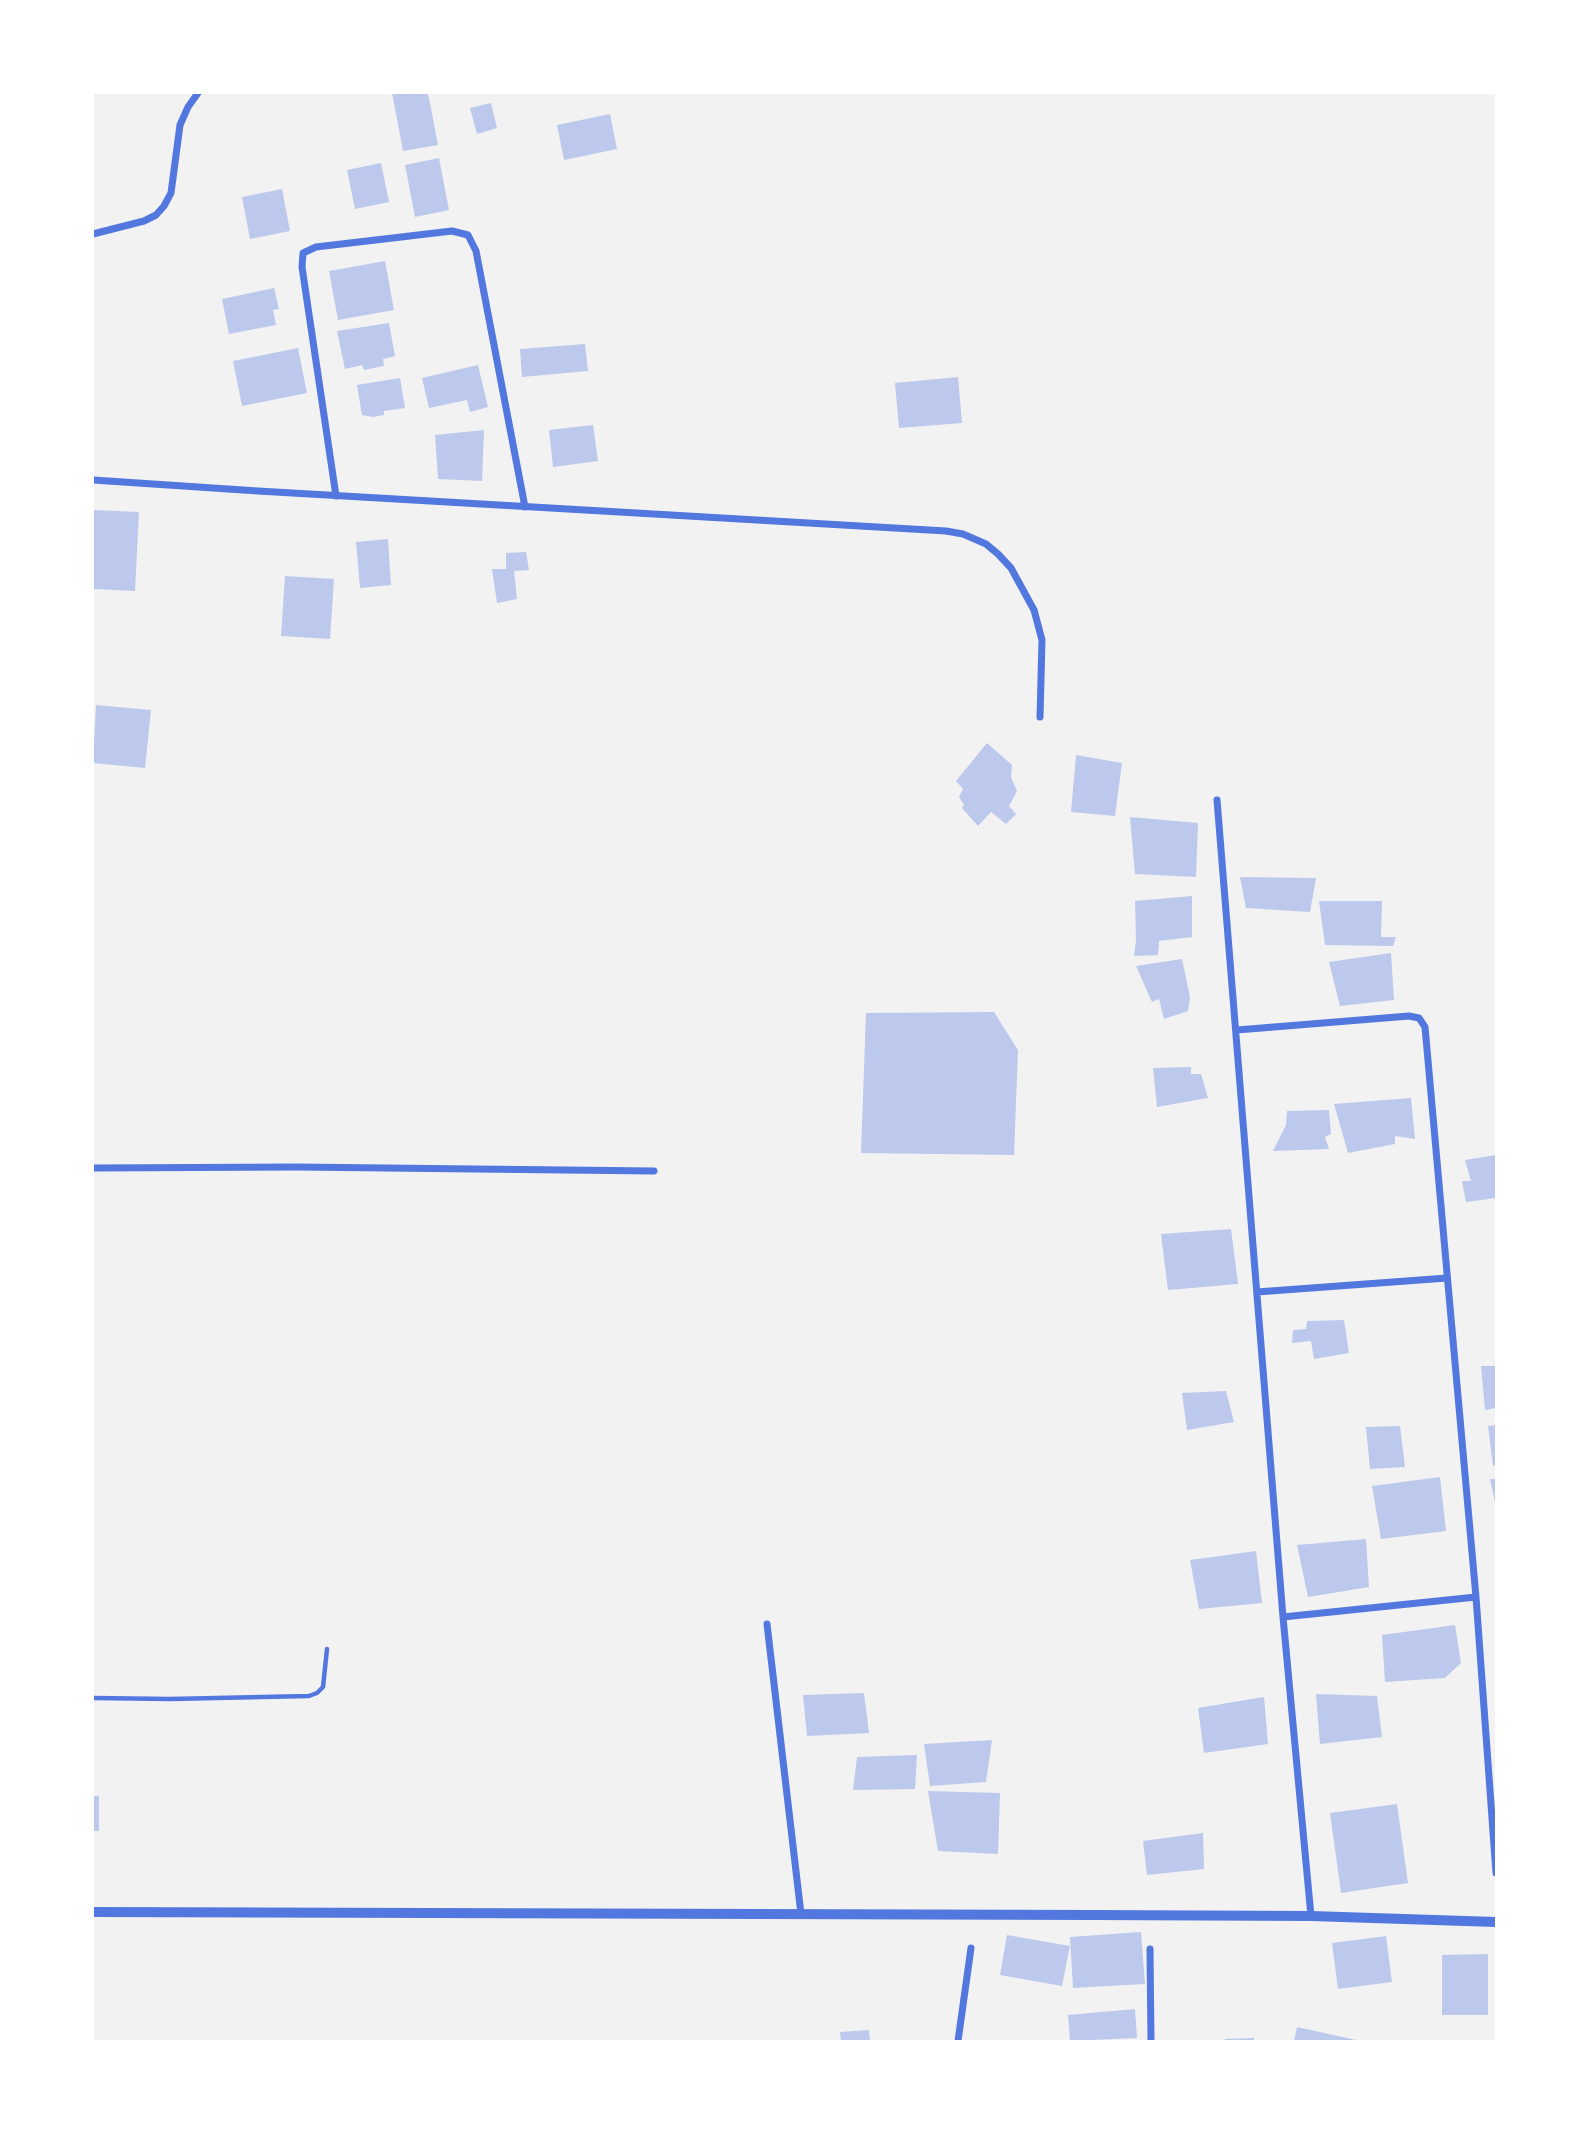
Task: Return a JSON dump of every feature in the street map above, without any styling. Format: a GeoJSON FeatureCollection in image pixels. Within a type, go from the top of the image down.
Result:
{"type":"FeatureCollection","features":[{"type":"Feature","properties":{"kind":"street"},"geometry":{"type":"LineString","coordinates":[[93,234],[144,221],[156,215],[164,206],[171,193],[174,178],[180,125],[198,93]]}},
{"type":"Feature","properties":{"kind":"street"},"geometry":{"type":"LineString","coordinates":[[336,496],[302,267],[303,253],[316,247],[452,231],[468,235],[476,251],[525,507]]}},
{"type":"Feature","properties":{"kind":"street"},"geometry":{"type":"LineString","coordinates":[[93,480],[946,531],[975,538],[998,554],[1011,568],[1034,610],[1042,640],[1040,717]]}},
{"type":"Feature","properties":{"kind":"street"},"geometry":{"type":"LineString","coordinates":[[1217,800],[1283,1617],[1311,1916]]}},
{"type":"Feature","properties":{"kind":"street"},"geometry":{"type":"LineString","coordinates":[[1237,1030],[1409,1016],[1423,1022],[1475,1597],[1496,1873]]}},
{"type":"Feature","properties":{"kind":"street"},"geometry":{"type":"LineString","coordinates":[[93,1168],[654,1171]]}},
{"type":"Feature","properties":{"kind":"street"},"geometry":{"type":"LineString","coordinates":[[1257,1292],[1447,1278]]}},
{"type":"Feature","properties":{"kind":"street"},"geometry":{"type":"LineString","coordinates":[[1283,1617],[1475,1597]]}},
{"type":"Feature","properties":{"kind":"street"},"geometry":{"type":"LineString","coordinates":[[767,1624],[801,1914]]}},
{"type":"Feature","properties":{"kind":"street"},"geometry":{"type":"LineString","coordinates":[[93,1912],[1311,1916],[1496,1922]]}},
{"type":"Feature","properties":{"kind":"street"},"geometry":{"type":"LineString","coordinates":[[958,2041],[971,1948]]}},
{"type":"Feature","properties":{"kind":"street"},"geometry":{"type":"LineString","coordinates":[[1150,1948],[1151,2041]]}},
{"type":"Feature","properties":{"kind":"lane"},"geometry":{"type":"LineString","coordinates":[[93,1698],[309,1696],[323,1687],[327,1649]]}},
{"type":"Feature","properties":{"kind":"building"},"geometry":{"type":"Polygon","coordinates":[[[392,93],[428,93],[438,145],[403,151],[392,93]]]}},
{"type":"Feature","properties":{"kind":"building"},"geometry":{"type":"Polygon","coordinates":[[[491,103],[497,128],[477,134],[470,108],[491,103]]]}},
{"type":"Feature","properties":{"kind":"building"},"geometry":{"type":"Polygon","coordinates":[[[610,114],[617,149],[564,160],[557,125],[610,114]]]}},
{"type":"Feature","properties":{"kind":"building"},"geometry":{"type":"Polygon","coordinates":[[[439,158],[449,210],[415,217],[405,165],[439,158]]]}},
{"type":"Feature","properties":{"kind":"building"},"geometry":{"type":"Polygon","coordinates":[[[381,163],[389,202],[355,209],[347,170],[381,163]]]}},
{"type":"Feature","properties":{"kind":"building"},"geometry":{"type":"Polygon","coordinates":[[[282,189],[290,231],[250,239],[242,197],[282,189]]]}},
{"type":"Feature","properties":{"kind":"building"},"geometry":{"type":"Polygon","coordinates":[[[385,261],[394,310],[338,320],[329,271],[385,261]]]}},
{"type":"Feature","properties":{"kind":"building"},"geometry":{"type":"Polygon","coordinates":[[[274,288],[279,309],[273,310],[276,325],[229,334],[222,299],[274,288]]]}},
{"type":"Feature","properties":{"kind":"building"},"geometry":{"type":"Polygon","coordinates":[[[389,323],[395,356],[383,359],[384,366],[364,370],[362,365],[345,369],[337,331],[389,323]]]}},
{"type":"Feature","properties":{"kind":"building"},"geometry":{"type":"Polygon","coordinates":[[[585,344],[588,371],[522,377],[520,349],[585,344]]]}},
{"type":"Feature","properties":{"kind":"building"},"geometry":{"type":"Polygon","coordinates":[[[298,348],[307,393],[242,406],[233,361],[298,348]]]}},
{"type":"Feature","properties":{"kind":"building"},"geometry":{"type":"Polygon","coordinates":[[[478,365],[488,407],[470,412],[467,400],[429,408],[422,378],[478,365]]]}},
{"type":"Feature","properties":{"kind":"building"},"geometry":{"type":"Polygon","coordinates":[[[958,377],[962,423],[899,428],[895,383],[958,377]]]}},
{"type":"Feature","properties":{"kind":"building"},"geometry":{"type":"Polygon","coordinates":[[[400,378],[405,408],[384,411],[384,415],[373,417],[362,415],[357,385],[400,378]]]}},
{"type":"Feature","properties":{"kind":"building"},"geometry":{"type":"Polygon","coordinates":[[[593,425],[598,461],[553,467],[549,430],[593,425]]]}},
{"type":"Feature","properties":{"kind":"building"},"geometry":{"type":"Polygon","coordinates":[[[484,430],[482,481],[438,479],[435,435],[484,430]]]}},
{"type":"Feature","properties":{"kind":"building"},"geometry":{"type":"Polygon","coordinates":[[[93,510],[139,512],[135,591],[93,589],[93,510]]]}},
{"type":"Feature","properties":{"kind":"building"},"geometry":{"type":"Polygon","coordinates":[[[388,539],[391,585],[360,588],[356,542],[388,539]]]}},
{"type":"Feature","properties":{"kind":"building"},"geometry":{"type":"Polygon","coordinates":[[[526,552],[529,570],[514,571],[517,599],[497,603],[492,569],[506,569],[506,553],[526,552]]]}},
{"type":"Feature","properties":{"kind":"building"},"geometry":{"type":"Polygon","coordinates":[[[285,576],[334,579],[330,639],[281,636],[285,576]]]}},
{"type":"Feature","properties":{"kind":"building"},"geometry":{"type":"Polygon","coordinates":[[[96,705],[151,710],[145,768],[93,763],[96,705]]]}},
{"type":"Feature","properties":{"kind":"building"},"geometry":{"type":"Polygon","coordinates":[[[987,743],[1012,765],[1011,777],[1017,791],[1009,806],[1016,814],[1006,824],[991,812],[978,826],[962,808],[964,805],[959,797],[963,789],[956,781],[987,743]]]}},
{"type":"Feature","properties":{"kind":"building"},"geometry":{"type":"Polygon","coordinates":[[[1076,755],[1122,763],[1115,816],[1071,812],[1076,755]]]}},
{"type":"Feature","properties":{"kind":"building"},"geometry":{"type":"Polygon","coordinates":[[[1130,817],[1198,823],[1196,877],[1135,874],[1130,817]]]}},
{"type":"Feature","properties":{"kind":"building"},"geometry":{"type":"Polygon","coordinates":[[[1240,877],[1316,878],[1310,912],[1246,908],[1240,877]]]}},
{"type":"Feature","properties":{"kind":"building"},"geometry":{"type":"Polygon","coordinates":[[[1192,896],[1192,937],[1159,941],[1158,955],[1134,956],[1135,901],[1192,896]]]}},
{"type":"Feature","properties":{"kind":"building"},"geometry":{"type":"Polygon","coordinates":[[[1319,901],[1382,901],[1381,937],[1396,937],[1393,946],[1325,945],[1319,901]]]}},
{"type":"Feature","properties":{"kind":"building"},"geometry":{"type":"Polygon","coordinates":[[[1391,953],[1394,1000],[1340,1006],[1329,962],[1391,953]]]}},
{"type":"Feature","properties":{"kind":"building"},"geometry":{"type":"Polygon","coordinates":[[[1182,959],[1190,997],[1188,1011],[1164,1019],[1159,999],[1152,1002],[1136,966],[1182,959]]]}},
{"type":"Feature","properties":{"kind":"building"},"geometry":{"type":"Polygon","coordinates":[[[994,1012],[1018,1050],[1014,1155],[861,1153],[866,1013],[994,1012]]]}},
{"type":"Feature","properties":{"kind":"building"},"geometry":{"type":"Polygon","coordinates":[[[1191,1067],[1191,1074],[1201,1074],[1208,1098],[1157,1107],[1153,1068],[1191,1067]]]}},
{"type":"Feature","properties":{"kind":"building"},"geometry":{"type":"Polygon","coordinates":[[[1411,1098],[1415,1139],[1395,1136],[1395,1144],[1348,1153],[1334,1104],[1411,1098]]]}},
{"type":"Feature","properties":{"kind":"building"},"geometry":{"type":"Polygon","coordinates":[[[1329,1110],[1331,1134],[1325,1137],[1329,1149],[1273,1151],[1286,1125],[1287,1111],[1329,1110]]]}},
{"type":"Feature","properties":{"kind":"building"},"geometry":{"type":"Polygon","coordinates":[[[1496,1155],[1496,1198],[1466,1202],[1462,1181],[1471,1181],[1465,1160],[1496,1155]]]}},
{"type":"Feature","properties":{"kind":"building"},"geometry":{"type":"Polygon","coordinates":[[[1231,1229],[1238,1284],[1168,1290],[1161,1234],[1231,1229]]]}},
{"type":"Feature","properties":{"kind":"building"},"geometry":{"type":"Polygon","coordinates":[[[1344,1320],[1349,1353],[1314,1359],[1311,1341],[1292,1343],[1293,1330],[1306,1329],[1307,1321],[1344,1320]]]}},
{"type":"Feature","properties":{"kind":"building"},"geometry":{"type":"Polygon","coordinates":[[[1481,1366],[1496,1366],[1496,1408],[1485,1410],[1481,1366]]]}},
{"type":"Feature","properties":{"kind":"building"},"geometry":{"type":"Polygon","coordinates":[[[1226,1391],[1234,1422],[1187,1430],[1182,1393],[1226,1391]]]}},
{"type":"Feature","properties":{"kind":"building"},"geometry":{"type":"Polygon","coordinates":[[[1496,1425],[1496,1466],[1493,1466],[1488,1426],[1496,1425]]]}},
{"type":"Feature","properties":{"kind":"building"},"geometry":{"type":"Polygon","coordinates":[[[1400,1426],[1405,1467],[1370,1469],[1366,1427],[1400,1426]]]}},
{"type":"Feature","properties":{"kind":"building"},"geometry":{"type":"Polygon","coordinates":[[[1440,1477],[1446,1531],[1381,1539],[1372,1486],[1440,1477]]]}},
{"type":"Feature","properties":{"kind":"building"},"geometry":{"type":"Polygon","coordinates":[[[1490,1479],[1496,1479],[1496,1502],[1495,1502],[1490,1479]]]}},
{"type":"Feature","properties":{"kind":"building"},"geometry":{"type":"Polygon","coordinates":[[[1366,1539],[1369,1587],[1308,1597],[1297,1545],[1366,1539]]]}},
{"type":"Feature","properties":{"kind":"building"},"geometry":{"type":"Polygon","coordinates":[[[1256,1551],[1262,1603],[1199,1609],[1190,1560],[1256,1551]]]}},
{"type":"Feature","properties":{"kind":"building"},"geometry":{"type":"Polygon","coordinates":[[[1455,1625],[1461,1663],[1445,1678],[1385,1682],[1382,1635],[1455,1625]]]}},
{"type":"Feature","properties":{"kind":"building"},"geometry":{"type":"Polygon","coordinates":[[[864,1693],[869,1733],[807,1736],[803,1695],[864,1693]]]}},
{"type":"Feature","properties":{"kind":"building"},"geometry":{"type":"Polygon","coordinates":[[[1316,1694],[1377,1696],[1382,1737],[1320,1744],[1316,1694]]]}},
{"type":"Feature","properties":{"kind":"building"},"geometry":{"type":"Polygon","coordinates":[[[1264,1697],[1268,1744],[1204,1753],[1198,1708],[1264,1697]]]}},
{"type":"Feature","properties":{"kind":"building"},"geometry":{"type":"Polygon","coordinates":[[[992,1740],[986,1782],[930,1786],[924,1744],[992,1740]]]}},
{"type":"Feature","properties":{"kind":"building"},"geometry":{"type":"Polygon","coordinates":[[[917,1755],[915,1789],[853,1790],[857,1757],[917,1755]]]}},
{"type":"Feature","properties":{"kind":"building"},"geometry":{"type":"Polygon","coordinates":[[[928,1791],[1000,1793],[998,1854],[938,1851],[928,1791]]]}},
{"type":"Feature","properties":{"kind":"building"},"geometry":{"type":"Polygon","coordinates":[[[93,1796],[99,1796],[99,1831],[93,1831],[93,1796]]]}},
{"type":"Feature","properties":{"kind":"building"},"geometry":{"type":"Polygon","coordinates":[[[1397,1804],[1408,1883],[1341,1893],[1330,1813],[1397,1804]]]}},
{"type":"Feature","properties":{"kind":"building"},"geometry":{"type":"Polygon","coordinates":[[[1203,1833],[1204,1869],[1147,1875],[1143,1841],[1203,1833]]]}},
{"type":"Feature","properties":{"kind":"building"},"geometry":{"type":"Polygon","coordinates":[[[1141,1932],[1145,1984],[1073,1988],[1070,1937],[1141,1932]]]}},
{"type":"Feature","properties":{"kind":"building"},"geometry":{"type":"Polygon","coordinates":[[[1007,1935],[1070,1946],[1062,1986],[1000,1975],[1007,1935]]]}},
{"type":"Feature","properties":{"kind":"building"},"geometry":{"type":"Polygon","coordinates":[[[1386,1936],[1392,1982],[1338,1989],[1332,1943],[1386,1936]]]}},
{"type":"Feature","properties":{"kind":"building"},"geometry":{"type":"Polygon","coordinates":[[[1488,1954],[1488,2015],[1442,2015],[1442,1955],[1488,1954]]]}},
{"type":"Feature","properties":{"kind":"building"},"geometry":{"type":"Polygon","coordinates":[[[1135,2009],[1137,2038],[1070,2041],[1068,2015],[1135,2009]]]}},
{"type":"Feature","properties":{"kind":"building"},"geometry":{"type":"Polygon","coordinates":[[[1297,2027],[1356,2040],[1356,2041],[1294,2041],[1297,2027]]]}},
{"type":"Feature","properties":{"kind":"building"},"geometry":{"type":"Polygon","coordinates":[[[869,2030],[870,2041],[841,2041],[840,2032],[869,2030]]]}},
{"type":"Feature","properties":{"kind":"building"},"geometry":{"type":"Polygon","coordinates":[[[1254,2038],[1254,2041],[1225,2041],[1225,2039],[1254,2038]]]}}]}
